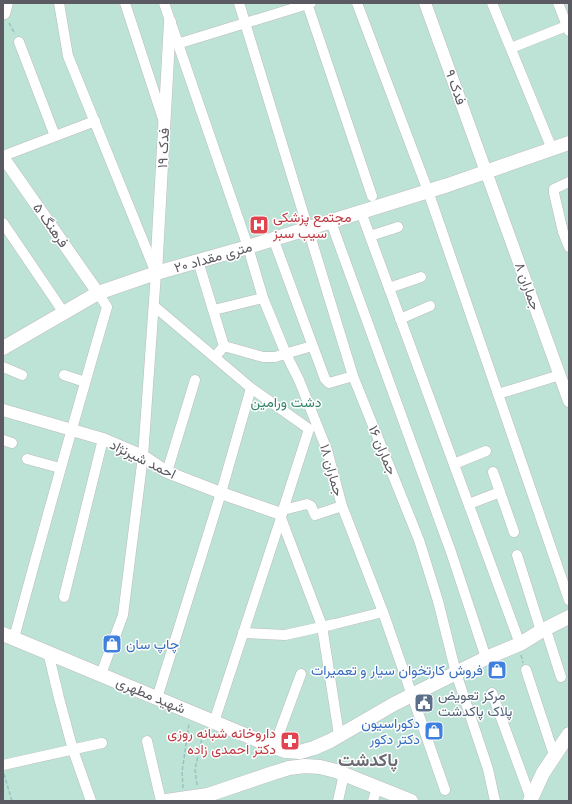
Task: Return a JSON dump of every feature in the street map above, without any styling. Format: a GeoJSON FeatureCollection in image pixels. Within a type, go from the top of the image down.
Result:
{"type":"FeatureCollection","features":[{"type":"Feature","properties":{"kind":"main road","name":"۲۰ متری مقداد"},"geometry":{"type":"LineString","coordinates":[[3,348],[98,293],[156,273],[331,222],[486,172],[569,143]]}},
{"type":"Feature","properties":{"kind":"main road"},"geometry":{"type":"LineString","coordinates":[[340,773],[325,756],[326,746],[334,738],[412,695],[486,658],[520,647],[569,617]]}},
{"type":"Feature","properties":{"kind":"main road"},"geometry":{"type":"LineString","coordinates":[[545,633],[569,626]]}},
{"type":"Feature","properties":{"kind":"main road","name":"شهید مطهری"},"geometry":{"type":"LineString","coordinates":[[8,636],[286,751],[300,752],[314,748],[334,738]]}},
{"type":"Feature","properties":{"kind":"main road"},"geometry":{"type":"LineString","coordinates":[[533,798],[543,773],[569,734]]}},
{"type":"Feature","properties":{"kind":"main road"},"geometry":{"type":"LineString","coordinates":[[273,773],[278,764],[278,758],[274,747]]}},
{"type":"Feature","properties":{"kind":"main road"},"geometry":{"type":"LineString","coordinates":[[168,801],[183,798],[205,797],[289,768],[305,766],[320,767],[340,773],[375,794],[411,801]]}},
{"type":"Feature","properties":{"kind":"street"},"geometry":{"type":"LineString","coordinates":[[4,13],[8,3]]}},
{"type":"Feature","properties":{"kind":"street"},"geometry":{"type":"LineString","coordinates":[[59,3],[68,56],[156,273],[143,456],[123,615],[101,674]]}},
{"type":"Feature","properties":{"kind":"street"},"geometry":{"type":"LineString","coordinates":[[125,3],[164,122]]}},
{"type":"Feature","properties":{"kind":"street","name":"جماران ۱۸"},"geometry":{"type":"LineString","coordinates":[[164,3],[248,247],[263,298],[286,354],[299,380],[313,427],[327,450],[342,506],[383,612],[445,790]]}},
{"type":"Feature","properties":{"kind":"street","name":"جماران ۱۶"},"geometry":{"type":"LineString","coordinates":[[238,3],[246,23],[353,376],[419,540],[438,601],[456,673],[488,769],[495,801]]}},
{"type":"Feature","properties":{"kind":"street"},"geometry":{"type":"LineString","coordinates":[[177,44],[309,3],[372,196]]}},
{"type":"Feature","properties":{"kind":"street"},"geometry":{"type":"LineString","coordinates":[[357,3],[428,191],[569,600]]}},
{"type":"Feature","properties":{"kind":"street","name":"فدک ۹"},"geometry":{"type":"LineString","coordinates":[[425,3],[486,172]]}},
{"type":"Feature","properties":{"kind":"street"},"geometry":{"type":"LineString","coordinates":[[492,3],[552,149]]}},
{"type":"Feature","properties":{"kind":"street"},"geometry":{"type":"LineString","coordinates":[[511,48],[568,27],[558,3]]}},
{"type":"Feature","properties":{"kind":"street","name":"فدک ۱۹"},"geometry":{"type":"LineString","coordinates":[[156,273],[170,22]]}},
{"type":"Feature","properties":{"kind":"street"},"geometry":{"type":"LineString","coordinates":[[19,42],[55,136]]}},
{"type":"Feature","properties":{"kind":"street"},"geometry":{"type":"LineString","coordinates":[[3,156],[95,121]]}},
{"type":"Feature","properties":{"kind":"street","name":"فرهنگ ۵"},"geometry":{"type":"LineString","coordinates":[[3,156],[98,293]]}},
{"type":"Feature","properties":{"kind":"street","name":"جماران ۸"},"geometry":{"type":"LineString","coordinates":[[486,172],[569,401]]}},
{"type":"Feature","properties":{"kind":"street"},"geometry":{"type":"LineString","coordinates":[[569,182],[554,189],[554,193],[563,232],[569,247]]}},
{"type":"Feature","properties":{"kind":"street"},"geometry":{"type":"LineString","coordinates":[[361,212],[520,647]]}},
{"type":"Feature","properties":{"kind":"street"},"geometry":{"type":"LineString","coordinates":[[331,222],[451,552],[486,658]]}},
{"type":"Feature","properties":{"kind":"street"},"geometry":{"type":"LineString","coordinates":[[3,223],[64,313]]}},
{"type":"Feature","properties":{"kind":"street"},"geometry":{"type":"LineString","coordinates":[[370,236],[398,227]]}},
{"type":"Feature","properties":{"kind":"street"},"geometry":{"type":"LineString","coordinates":[[273,238],[312,346],[327,382],[329,383],[353,376]]}},
{"type":"Feature","properties":{"kind":"street"},"geometry":{"type":"LineString","coordinates":[[198,262],[224,346]]}},
{"type":"Feature","properties":{"kind":"street"},"geometry":{"type":"LineString","coordinates":[[389,288],[421,277]]}},
{"type":"Feature","properties":{"kind":"street"},"geometry":{"type":"LineString","coordinates":[[8,636],[72,431],[107,307],[98,293]]}},
{"type":"Feature","properties":{"kind":"street"},"geometry":{"type":"LineString","coordinates":[[214,310],[263,298]]}},
{"type":"Feature","properties":{"kind":"street"},"geometry":{"type":"LineString","coordinates":[[154,306],[252,388],[313,427],[282,514],[243,633],[210,720]]}},
{"type":"Feature","properties":{"kind":"street"},"geometry":{"type":"LineString","coordinates":[[400,319],[430,306]]}},
{"type":"Feature","properties":{"kind":"street"},"geometry":{"type":"LineString","coordinates":[[224,346],[263,357],[276,357],[312,346]]}},
{"type":"Feature","properties":{"kind":"street"},"geometry":{"type":"LineString","coordinates":[[215,357],[224,346]]}},
{"type":"Feature","properties":{"kind":"street"},"geometry":{"type":"LineString","coordinates":[[3,367],[22,375]]}},
{"type":"Feature","properties":{"kind":"street"},"geometry":{"type":"LineString","coordinates":[[64,375],[86,382]]}},
{"type":"Feature","properties":{"kind":"street"},"geometry":{"type":"LineString","coordinates":[[498,394],[560,375]]}},
{"type":"Feature","properties":{"kind":"street"},"geometry":{"type":"LineString","coordinates":[[167,472],[195,380]]}},
{"type":"Feature","properties":{"kind":"street"},"geometry":{"type":"LineString","coordinates":[[157,698],[252,388]]}},
{"type":"Feature","properties":{"kind":"street","name":"احمد شیرنژاد"},"geometry":{"type":"LineString","coordinates":[[3,410],[103,439],[143,456],[167,472],[220,494],[282,514]]}},
{"type":"Feature","properties":{"kind":"street"},"geometry":{"type":"LineString","coordinates":[[64,597],[103,439]]}},
{"type":"Feature","properties":{"kind":"street"},"geometry":{"type":"LineString","coordinates":[[454,464],[486,451]]}},
{"type":"Feature","properties":{"kind":"street"},"geometry":{"type":"LineString","coordinates":[[28,460],[60,468]]}},
{"type":"Feature","properties":{"kind":"street"},"geometry":{"type":"LineString","coordinates":[[493,472],[514,532]]}},
{"type":"Feature","properties":{"kind":"street"},"geometry":{"type":"LineString","coordinates":[[468,504],[500,492]]}},
{"type":"Feature","properties":{"kind":"street"},"geometry":{"type":"LineString","coordinates":[[282,514],[307,504],[311,506],[315,515],[342,506]]}},
{"type":"Feature","properties":{"kind":"street"},"geometry":{"type":"LineString","coordinates":[[282,514],[322,626],[334,738]]}},
{"type":"Feature","properties":{"kind":"street"},"geometry":{"type":"LineString","coordinates":[[517,555],[561,677]]}},
{"type":"Feature","properties":{"kind":"street"},"geometry":{"type":"LineString","coordinates":[[243,633],[286,635],[383,612]]}},
{"type":"Feature","properties":{"kind":"street"},"geometry":{"type":"LineString","coordinates":[[48,652],[73,750],[91,801]]}},
{"type":"Feature","properties":{"kind":"street"},"geometry":{"type":"LineString","coordinates":[[526,670],[554,755]]}},
{"type":"Feature","properties":{"kind":"street"},"geometry":{"type":"LineString","coordinates":[[274,747],[301,674]]}},
{"type":"Feature","properties":{"kind":"street"},"geometry":{"type":"LineString","coordinates":[[492,694],[533,798]]}},
{"type":"Feature","properties":{"kind":"street"},"geometry":{"type":"LineString","coordinates":[[147,741],[161,801]]}},
{"type":"Feature","properties":{"kind":"street"},"geometry":{"type":"LineString","coordinates":[[3,765],[102,743]]}},
{"type":"Feature","properties":{"kind":"street"},"geometry":{"type":"LineString","coordinates":[[338,801],[340,773]]}},
{"type":"Feature","properties":{"kind":"path"},"geometry":{"type":"LineString","coordinates":[[4,13],[19,42]]}},
{"type":"Feature","properties":{"kind":"path"},"geometry":{"type":"LineString","coordinates":[[520,647],[526,670]]}},
{"type":"Feature","properties":{"kind":"path"},"geometry":{"type":"LineString","coordinates":[[183,798],[182,772],[191,712]]}},
{"type":"Feature","properties":{"kind":"path"},"geometry":{"type":"LineString","coordinates":[[205,797],[195,769],[210,720]]}},
{"type":"Feature","properties":{"kind":"path"},"geometry":{"type":"LineString","coordinates":[[3,771],[12,801]]}},
{"type":"Feature","properties":{"kind":"green space","name":"دشت ورامین"},"geometry":{"type":"Polygon","coordinates":[[[3,3],[569,3],[569,801],[3,801],[3,3]]]}},
{"type":"Feature","properties":{"kind":"place","name":"مجتمع پزشکی سیب سبز"},"geometry":{"type":"Point","coordinates":[259,225]}},
{"type":"Feature","properties":{"kind":"place","name":"چاپ سان"},"geometry":{"type":"Point","coordinates":[112,644]}},
{"type":"Feature","properties":{"kind":"place","name":"فروش کارتخوان سیار و تعمیرات"},"geometry":{"type":"Point","coordinates":[497,670]}},
{"type":"Feature","properties":{"kind":"place","name":"مرکز تعویض پلاک پاکدشت"},"geometry":{"type":"Point","coordinates":[424,703]}},
{"type":"Feature","properties":{"kind":"place","name":"دکوراسیون دکتر دکور"},"geometry":{"type":"Point","coordinates":[434,731]}},
{"type":"Feature","properties":{"kind":"place","name":"داروخانه شبانه روزی دکتر احمدی زاده"},"geometry":{"type":"Point","coordinates":[290,741]}},
{"type":"Feature","properties":{"kind":"district","name":"پاکدشت"},"geometry":{"type":"Point","coordinates":[368,760]}}]}
